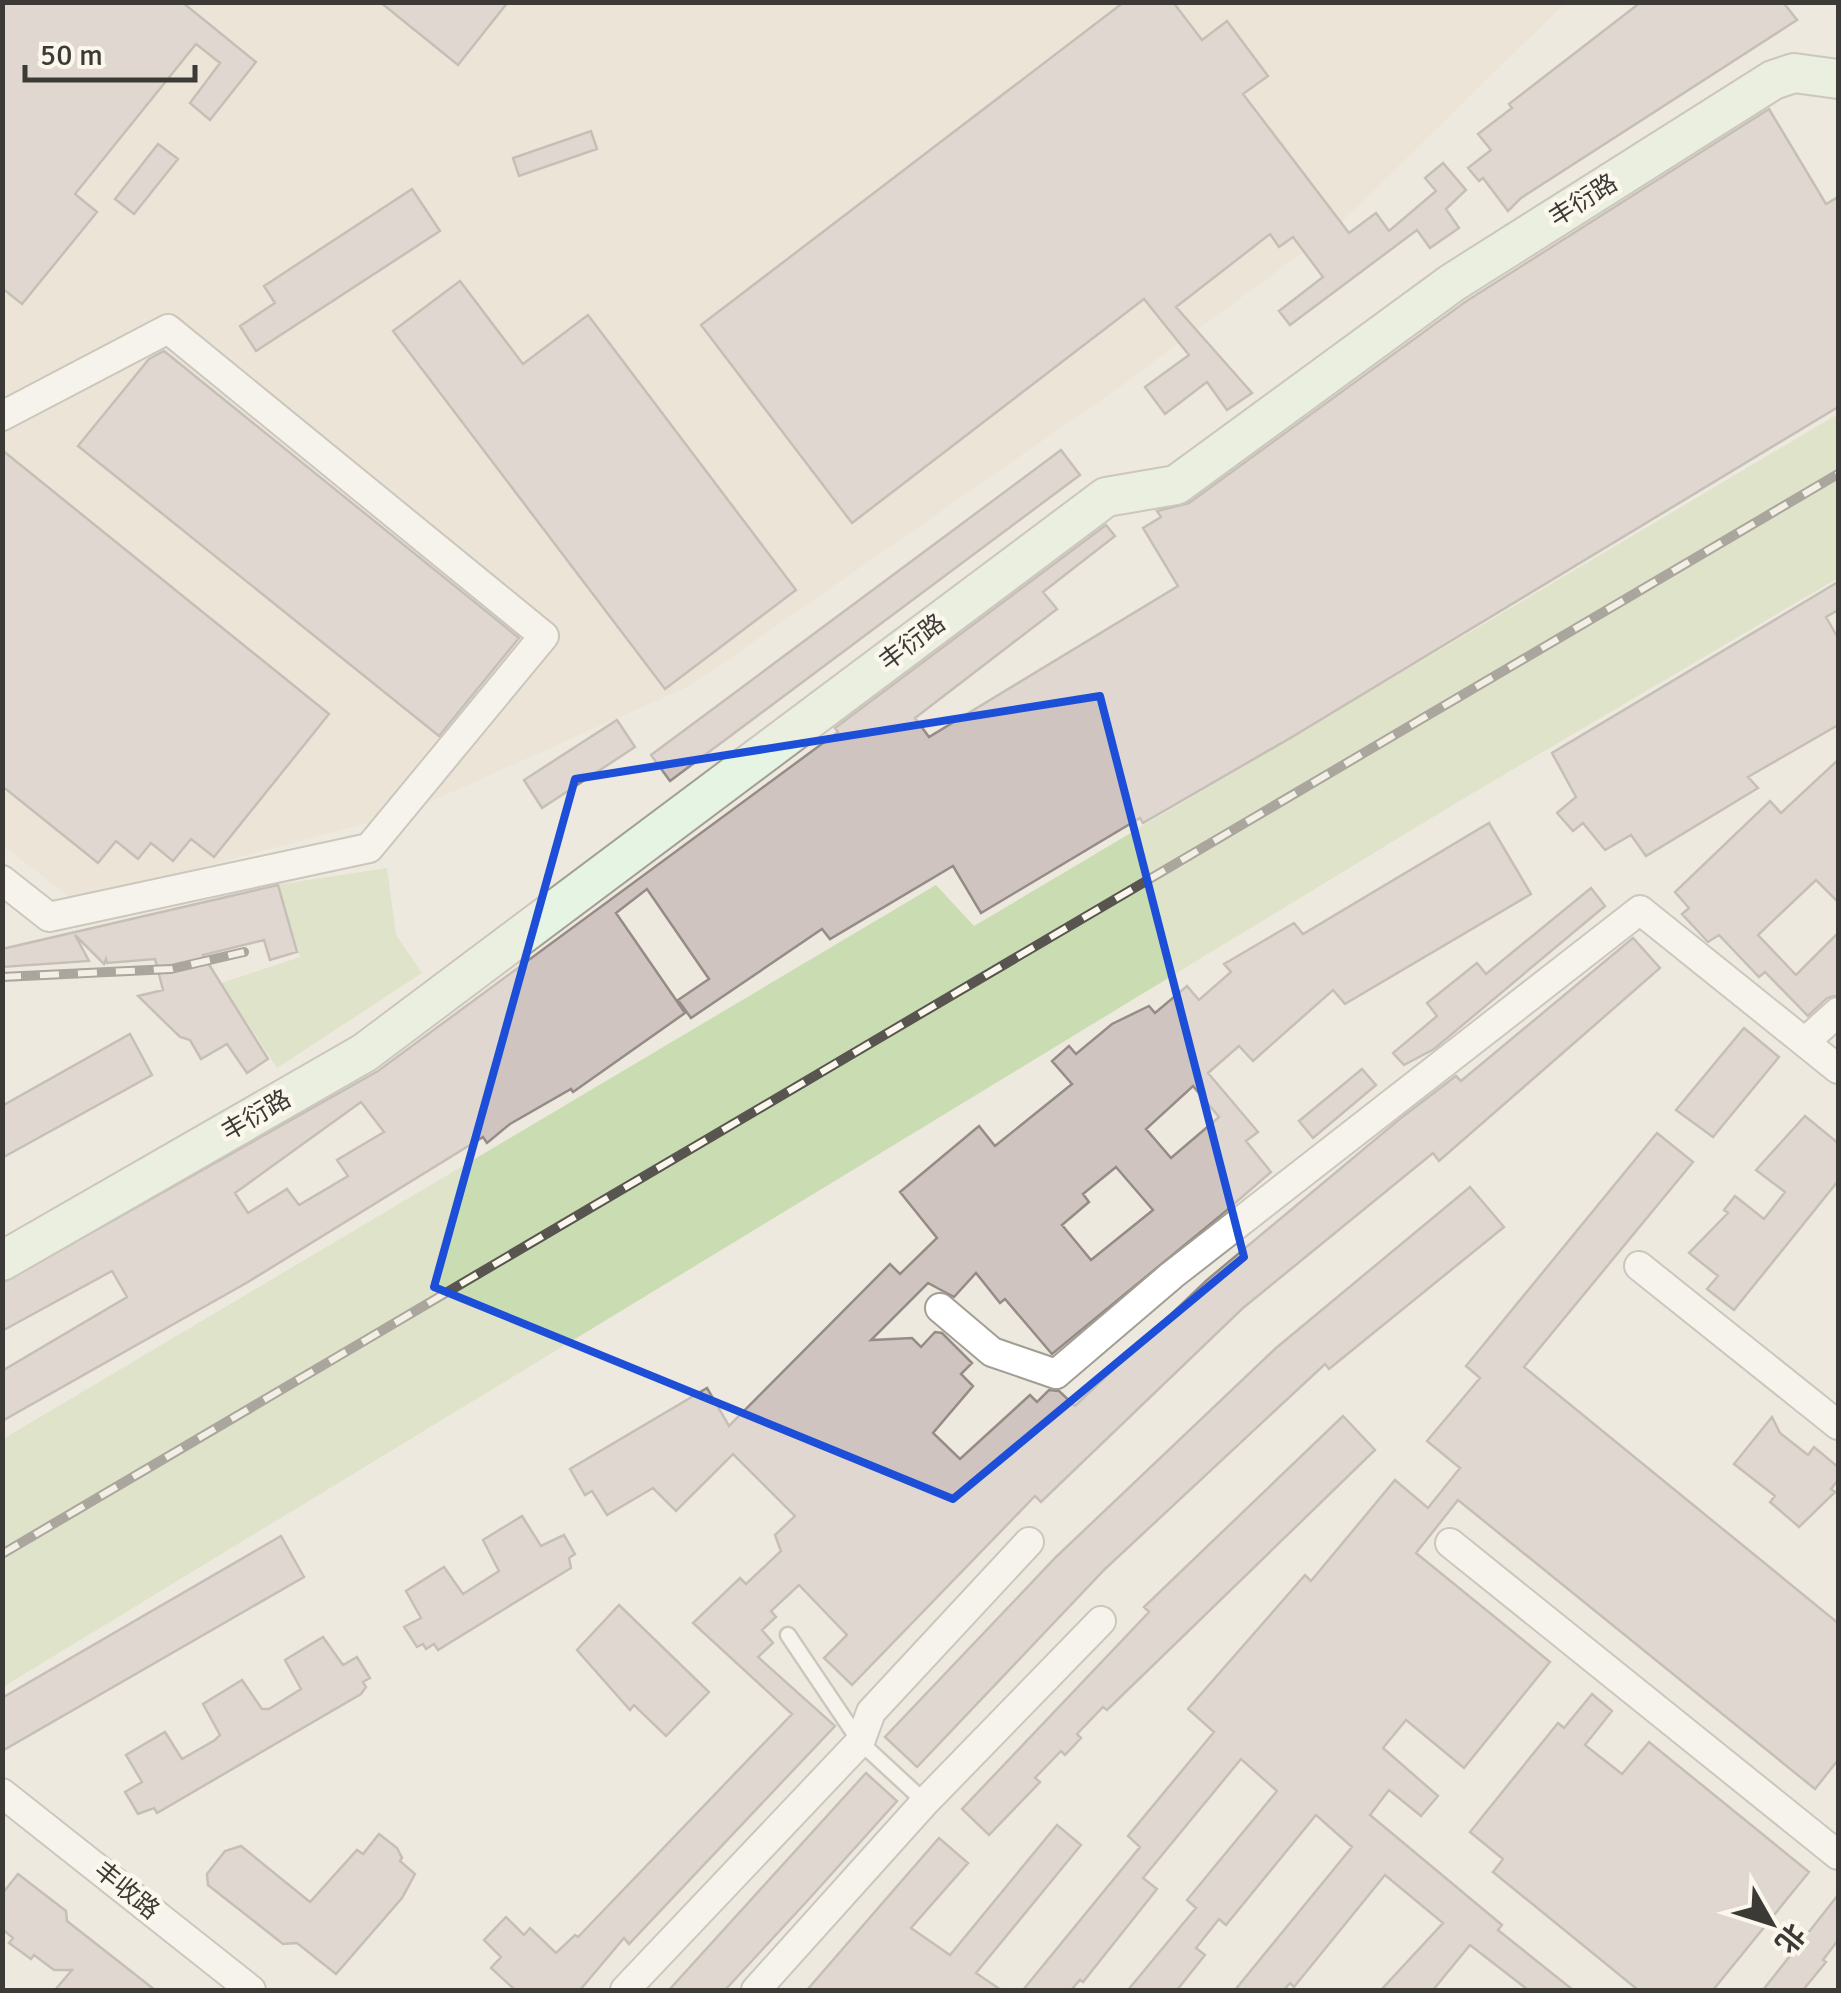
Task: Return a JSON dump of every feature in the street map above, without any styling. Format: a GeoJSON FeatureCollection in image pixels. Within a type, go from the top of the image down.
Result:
{"type":"FeatureCollection","features":[{"type":"Feature","properties":{"kind":"street","name":"丰衍路"},"geometry":{"type":"LineString","coordinates":[[2,1261],[364,1053],[1106,497],[1176,485],[1452,283],[1773,80],[1794,73],[1838,79]]}},
{"type":"Feature","properties":{"kind":"street"},"geometry":{"type":"LineString","coordinates":[[2,416],[168,329],[544,636],[369,848],[49,917],[2,880]]}},
{"type":"Feature","properties":{"kind":"street"},"geometry":{"type":"LineString","coordinates":[[940,1308],[992,1352],[1056,1374],[1172,1275],[1640,910],[1838,1070]]}},
{"type":"Feature","properties":{"kind":"street"},"geometry":{"type":"LineString","coordinates":[[1804,1042],[1838,1012]]}},
{"type":"Feature","properties":{"kind":"street"},"geometry":{"type":"LineString","coordinates":[[1639,1266],[1838,1425]]}},
{"type":"Feature","properties":{"kind":"street"},"geometry":{"type":"LineString","coordinates":[[625,1990],[860,1742],[871,1712],[1029,1542]]}},
{"type":"Feature","properties":{"kind":"street"},"geometry":{"type":"LineString","coordinates":[[1450,1543],[1838,1854]]}},
{"type":"Feature","properties":{"kind":"street"},"geometry":{"type":"LineString","coordinates":[[756,1990],[926,1802],[1101,1620]]}},
{"type":"Feature","properties":{"kind":"street","name":"丰收路"},"geometry":{"type":"LineString","coordinates":[[2,1792],[250,1990]]}},
{"type":"Feature","properties":{"kind":"lane"},"geometry":{"type":"LineString","coordinates":[[788,1636],[860,1742],[926,1802]]}},
{"type":"Feature","properties":{"kind":"highlighted area"},"geometry":{"type":"Polygon","coordinates":[[[1100,696],[1244,1257],[953,1499],[434,1287],[575,779],[1100,696]]]}},
{"type":"Feature","properties":{"kind":"shaded area"},"geometry":{"type":"Polygon","coordinates":[[[2,3],[1565,3],[1337,227],[1124,384],[690,686],[405,813],[75,901],[3,846],[2,3]]]}},
{"type":"Feature","properties":{"kind":"green space"},"geometry":{"type":"Polygon","coordinates":[[[1838,414],[1838,578],[1456,803],[3,1687],[3,1439],[936,885],[974,926],[1838,414]]]}},
{"type":"Feature","properties":{"kind":"green space"},"geometry":{"type":"Polygon","coordinates":[[[387,868],[396,935],[422,973],[277,1068],[221,983],[300,957],[275,885],[387,868]]]}},
{"type":"Feature","properties":{"kind":"building"},"geometry":{"type":"Polygon","coordinates":[[[2,2],[182,2],[256,62],[210,120],[190,103],[220,63],[196,44],[75,194],[97,212],[22,304],[2,288],[2,2]]]}},
{"type":"Feature","properties":{"kind":"building"},"geometry":{"type":"Polygon","coordinates":[[[380,2],[508,2],[458,65],[380,2]]]}},
{"type":"Feature","properties":{"kind":"building"},"geometry":{"type":"Polygon","coordinates":[[[1124,2],[1173,2],[1202,40],[1227,21],[1268,76],[1243,94],[1349,233],[1376,213],[1389,231],[1436,191],[1425,178],[1443,163],[1466,190],[1446,209],[1459,228],[1430,248],[1417,230],[1290,325],[1279,311],[1323,277],[1293,237],[1279,247],[1270,234],[1176,307],[1252,393],[1227,410],[1207,382],[1165,414],[1145,387],[1189,355],[1144,299],[852,523],[701,325],[1124,2]]]}},
{"type":"Feature","properties":{"kind":"building"},"geometry":{"type":"Polygon","coordinates":[[[1641,2],[1783,2],[1797,20],[1521,198],[1508,211],[1483,178],[1479,181],[1468,168],[1491,150],[1478,134],[1512,108],[1509,104],[1641,2]]]}},
{"type":"Feature","properties":{"kind":"building"},"geometry":{"type":"Polygon","coordinates":[[[1769,109],[1826,204],[1838,197],[1838,407],[1292,737],[1143,823],[1140,818],[981,913],[953,866],[830,939],[822,929],[691,1018],[678,1000],[709,979],[647,889],[616,913],[685,1013],[573,1092],[571,1089],[510,1124],[487,1143],[483,1137],[248,1282],[2,1421],[2,1371],[127,1297],[112,1271],[2,1331],[2,1283],[378,1071],[838,732],[835,728],[1106,525],[1115,536],[1043,592],[1057,609],[915,718],[929,737],[1178,586],[1143,528],[1161,517],[1157,511],[1189,503],[1465,302],[1769,109]],[[361,1102],[235,1193],[248,1213],[287,1189],[299,1205],[348,1176],[337,1160],[384,1132],[361,1102]]]}},
{"type":"Feature","properties":{"kind":"building"},"geometry":{"type":"Polygon","coordinates":[[[591,131],[597,149],[519,176],[513,158],[591,131]]]}},
{"type":"Feature","properties":{"kind":"building"},"geometry":{"type":"Polygon","coordinates":[[[158,144],[178,159],[134,214],[115,199],[158,144]]]}},
{"type":"Feature","properties":{"kind":"building"},"geometry":{"type":"Polygon","coordinates":[[[412,189],[440,231],[256,351],[240,326],[275,303],[264,286],[412,189]]]}},
{"type":"Feature","properties":{"kind":"building"},"geometry":{"type":"Polygon","coordinates":[[[460,281],[523,364],[588,315],[796,590],[665,689],[393,331],[460,281]]]}},
{"type":"Feature","properties":{"kind":"building"},"geometry":{"type":"Polygon","coordinates":[[[164,351],[519,638],[439,736],[78,446],[149,359],[164,351]]]}},
{"type":"Feature","properties":{"kind":"building"},"geometry":{"type":"Polygon","coordinates":[[[2,450],[329,714],[214,857],[191,839],[173,861],[151,843],[138,859],[116,841],[98,863],[2,786],[2,450]]]}},
{"type":"Feature","properties":{"kind":"building"},"geometry":{"type":"Polygon","coordinates":[[[1061,450],[1080,475],[670,781],[651,755],[1061,450]]]}},
{"type":"Feature","properties":{"kind":"building"},"geometry":{"type":"Polygon","coordinates":[[[1838,582],[1838,610],[1826,617],[1838,638],[1838,725],[1748,777],[1758,788],[1646,856],[1631,835],[1605,850],[1583,823],[1573,831],[1557,813],[1576,797],[1552,753],[1838,582]]]}},
{"type":"Feature","properties":{"kind":"building"},"geometry":{"type":"Polygon","coordinates":[[[617,720],[635,747],[542,808],[524,780],[617,720]]]}},
{"type":"Feature","properties":{"kind":"building"},"geometry":{"type":"Polygon","coordinates":[[[1838,760],[1838,902],[1816,880],[1758,935],[1796,975],[1838,933],[1838,995],[1827,998],[1808,1016],[1765,972],[1759,977],[1719,935],[1708,942],[1682,914],[1689,908],[1675,892],[1770,801],[1781,813],[1838,760]]]}},
{"type":"Feature","properties":{"kind":"building"},"geometry":{"type":"Polygon","coordinates":[[[1489,823],[1531,894],[1345,1004],[1333,990],[1253,1061],[1239,1046],[1208,1073],[1258,1132],[1246,1141],[1271,1172],[1052,1354],[1005,1299],[1000,1303],[976,1273],[954,1297],[928,1283],[871,1340],[912,1338],[921,1347],[935,1332],[942,1333],[972,1363],[961,1374],[973,1386],[933,1433],[960,1459],[1030,1395],[1037,1402],[1049,1390],[1059,1391],[1075,1406],[1207,1280],[1401,1118],[1456,1076],[1461,1081],[1633,938],[1660,968],[1439,1161],[1433,1153],[1243,1308],[1041,1502],[1035,1496],[852,1685],[824,1658],[847,1635],[799,1585],[771,1611],[776,1617],[762,1630],[773,1643],[758,1657],[835,1726],[629,1944],[624,1938],[580,1990],[515,1990],[491,1968],[501,1957],[484,1940],[506,1917],[524,1935],[530,1928],[556,1953],[575,1935],[578,1937],[792,1714],[693,1623],[740,1578],[746,1584],[781,1551],[775,1535],[795,1516],[733,1454],[676,1511],[653,1488],[607,1515],[592,1491],[585,1495],[570,1469],[707,1388],[729,1426],[890,1264],[900,1274],[937,1238],[900,1192],[979,1126],[995,1146],[1072,1084],[1052,1061],[1069,1046],[1076,1054],[1112,1024],[1149,1006],[1155,1013],[1187,986],[1199,1000],[1231,972],[1224,964],[1294,923],[1303,934],[1489,823]],[[1193,1086],[1146,1129],[1171,1158],[1219,1117],[1193,1086]],[[1116,1167],[1083,1194],[1089,1202],[1062,1225],[1091,1260],[1153,1210],[1116,1167]]]}},
{"type":"Feature","properties":{"kind":"building"},"geometry":{"type":"Polygon","coordinates":[[[278,885],[297,952],[270,960],[264,940],[203,955],[268,1059],[247,1073],[227,1044],[201,1059],[190,1040],[180,1037],[138,996],[163,990],[155,959],[107,963],[106,959],[104,964],[75,935],[89,961],[2,967],[2,949],[278,885]]]}},
{"type":"Feature","properties":{"kind":"building"},"geometry":{"type":"Polygon","coordinates":[[[1591,888],[1605,906],[1434,1049],[1404,1065],[1393,1053],[1437,1016],[1427,1003],[1477,963],[1486,974],[1591,888]]]}},
{"type":"Feature","properties":{"kind":"building"},"geometry":{"type":"Polygon","coordinates":[[[1744,1028],[1779,1057],[1713,1137],[1676,1110],[1744,1028]]]}},
{"type":"Feature","properties":{"kind":"building"},"geometry":{"type":"Polygon","coordinates":[[[130,1034],[152,1075],[2,1158],[2,1106],[130,1034]]]}},
{"type":"Feature","properties":{"kind":"building"},"geometry":{"type":"Polygon","coordinates":[[[1362,1069],[1376,1085],[1313,1138],[1299,1121],[1362,1069]]]}},
{"type":"Feature","properties":{"kind":"building"},"geometry":{"type":"Polygon","coordinates":[[[1805,1116],[1838,1143],[1838,1181],[1734,1310],[1707,1289],[1718,1276],[1689,1253],[1728,1213],[1724,1210],[1735,1196],[1764,1219],[1785,1192],[1756,1170],[1805,1116]]]}},
{"type":"Feature","properties":{"kind":"building"},"geometry":{"type":"Polygon","coordinates":[[[1657,1133],[1693,1162],[1524,1367],[1838,1623],[1838,1760],[1815,1789],[1458,1500],[1416,1553],[1550,1662],[1464,1768],[1406,1720],[1383,1748],[1438,1796],[1421,1816],[1389,1790],[1370,1815],[1502,1925],[1498,1930],[1573,1990],[1528,1990],[1470,1945],[1433,1990],[1381,1990],[1443,1923],[1385,1875],[1294,1987],[1290,1983],[1284,1990],[1235,1990],[1352,1847],[1316,1815],[1226,1925],[1219,1919],[1196,1948],[1205,1955],[1177,1990],[1128,1990],[1196,1908],[1187,1900],[1277,1791],[1241,1759],[1143,1878],[1157,1889],[1083,1982],[1080,1980],[1071,1990],[1023,1990],[1140,1847],[1128,1836],[1214,1732],[1188,1709],[1305,1575],[1311,1581],[1395,1480],[1428,1508],[1460,1468],[1427,1441],[1480,1378],[1466,1366],[1657,1133]]]}},
{"type":"Feature","properties":{"kind":"building"},"geometry":{"type":"Polygon","coordinates":[[[1470,1187],[1504,1227],[1329,1369],[1325,1364],[1105,1569],[917,1767],[885,1737],[1056,1557],[1276,1348],[1470,1187]]]}},
{"type":"Feature","properties":{"kind":"building"},"geometry":{"type":"Polygon","coordinates":[[[1343,1416],[1375,1450],[1107,1710],[1103,1707],[1077,1734],[1081,1738],[1065,1755],[1061,1751],[1035,1778],[1040,1782],[989,1835],[962,1809],[1149,1612],[1144,1607],[1343,1416]]]}},
{"type":"Feature","properties":{"kind":"building"},"geometry":{"type":"Polygon","coordinates":[[[1772,1417],[1780,1433],[1808,1455],[1814,1447],[1838,1467],[1838,1480],[1831,1489],[1835,1492],[1799,1527],[1770,1502],[1775,1496],[1734,1464],[1772,1417]]]}},
{"type":"Feature","properties":{"kind":"building"},"geometry":{"type":"Polygon","coordinates":[[[522,1516],[541,1546],[564,1535],[575,1554],[569,1558],[571,1568],[438,1650],[434,1644],[426,1649],[423,1644],[417,1647],[404,1627],[421,1618],[406,1591],[444,1567],[463,1594],[499,1571],[483,1540],[522,1516]]]}},
{"type":"Feature","properties":{"kind":"building"},"geometry":{"type":"Polygon","coordinates":[[[281,1536],[304,1577],[2,1751],[2,1698],[281,1536]]]}},
{"type":"Feature","properties":{"kind":"building"},"geometry":{"type":"Polygon","coordinates":[[[619,1605],[709,1692],[666,1736],[634,1705],[630,1710],[577,1650],[619,1605]]]}},
{"type":"Feature","properties":{"kind":"building"},"geometry":{"type":"Polygon","coordinates":[[[323,1637],[343,1665],[357,1657],[370,1678],[363,1682],[366,1687],[361,1694],[157,1813],[154,1808],[138,1814],[125,1792],[142,1782],[126,1755],[165,1732],[182,1759],[215,1740],[220,1735],[203,1704],[242,1680],[262,1709],[269,1709],[301,1689],[285,1660],[323,1637]]]}},
{"type":"Feature","properties":{"kind":"building"},"geometry":{"type":"Polygon","coordinates":[[[1592,1694],[1612,1711],[1585,1745],[1622,1774],[1649,1742],[1809,1872],[1713,1990],[1638,1990],[1493,1872],[1503,1859],[1470,1832],[1558,1723],[1564,1728],[1592,1694]]]}},
{"type":"Feature","properties":{"kind":"building"},"geometry":{"type":"Polygon","coordinates":[[[866,1773],[897,1801],[809,1899],[725,1990],[669,1990],[866,1773]]]}},
{"type":"Feature","properties":{"kind":"building"},"geometry":{"type":"Polygon","coordinates":[[[1057,1825],[1081,1845],[976,1973],[1001,1990],[807,1990],[939,1838],[968,1863],[911,1928],[950,1955],[1057,1825]]]}},
{"type":"Feature","properties":{"kind":"building"},"geometry":{"type":"Polygon","coordinates":[[[379,1834],[397,1848],[400,1861],[415,1874],[402,1898],[336,1974],[297,1943],[283,1944],[208,1885],[207,1874],[225,1851],[241,1846],[310,1902],[357,1850],[363,1854],[379,1834]]]}},
{"type":"Feature","properties":{"kind":"building"},"geometry":{"type":"Polygon","coordinates":[[[18,1874],[66,1911],[67,1921],[155,1990],[55,1990],[72,1970],[54,1970],[34,1955],[31,1959],[9,1943],[13,1938],[2,1929],[2,1894],[18,1874]]]}},
{"type":"Feature","properties":{"kind":"building"},"geometry":{"type":"Polygon","coordinates":[[[1838,1895],[1838,1940],[1823,1960],[1826,1962],[1803,1990],[1763,1990],[1838,1895]]]}},
{"type":"Feature","properties":{"kind":"railway"},"geometry":{"type":"LineString","coordinates":[[2,1554],[1838,474]]}},
{"type":"Feature","properties":{"kind":"railway"},"geometry":{"type":"LineString","coordinates":[[2,977],[171,969],[244,952]]}}]}
